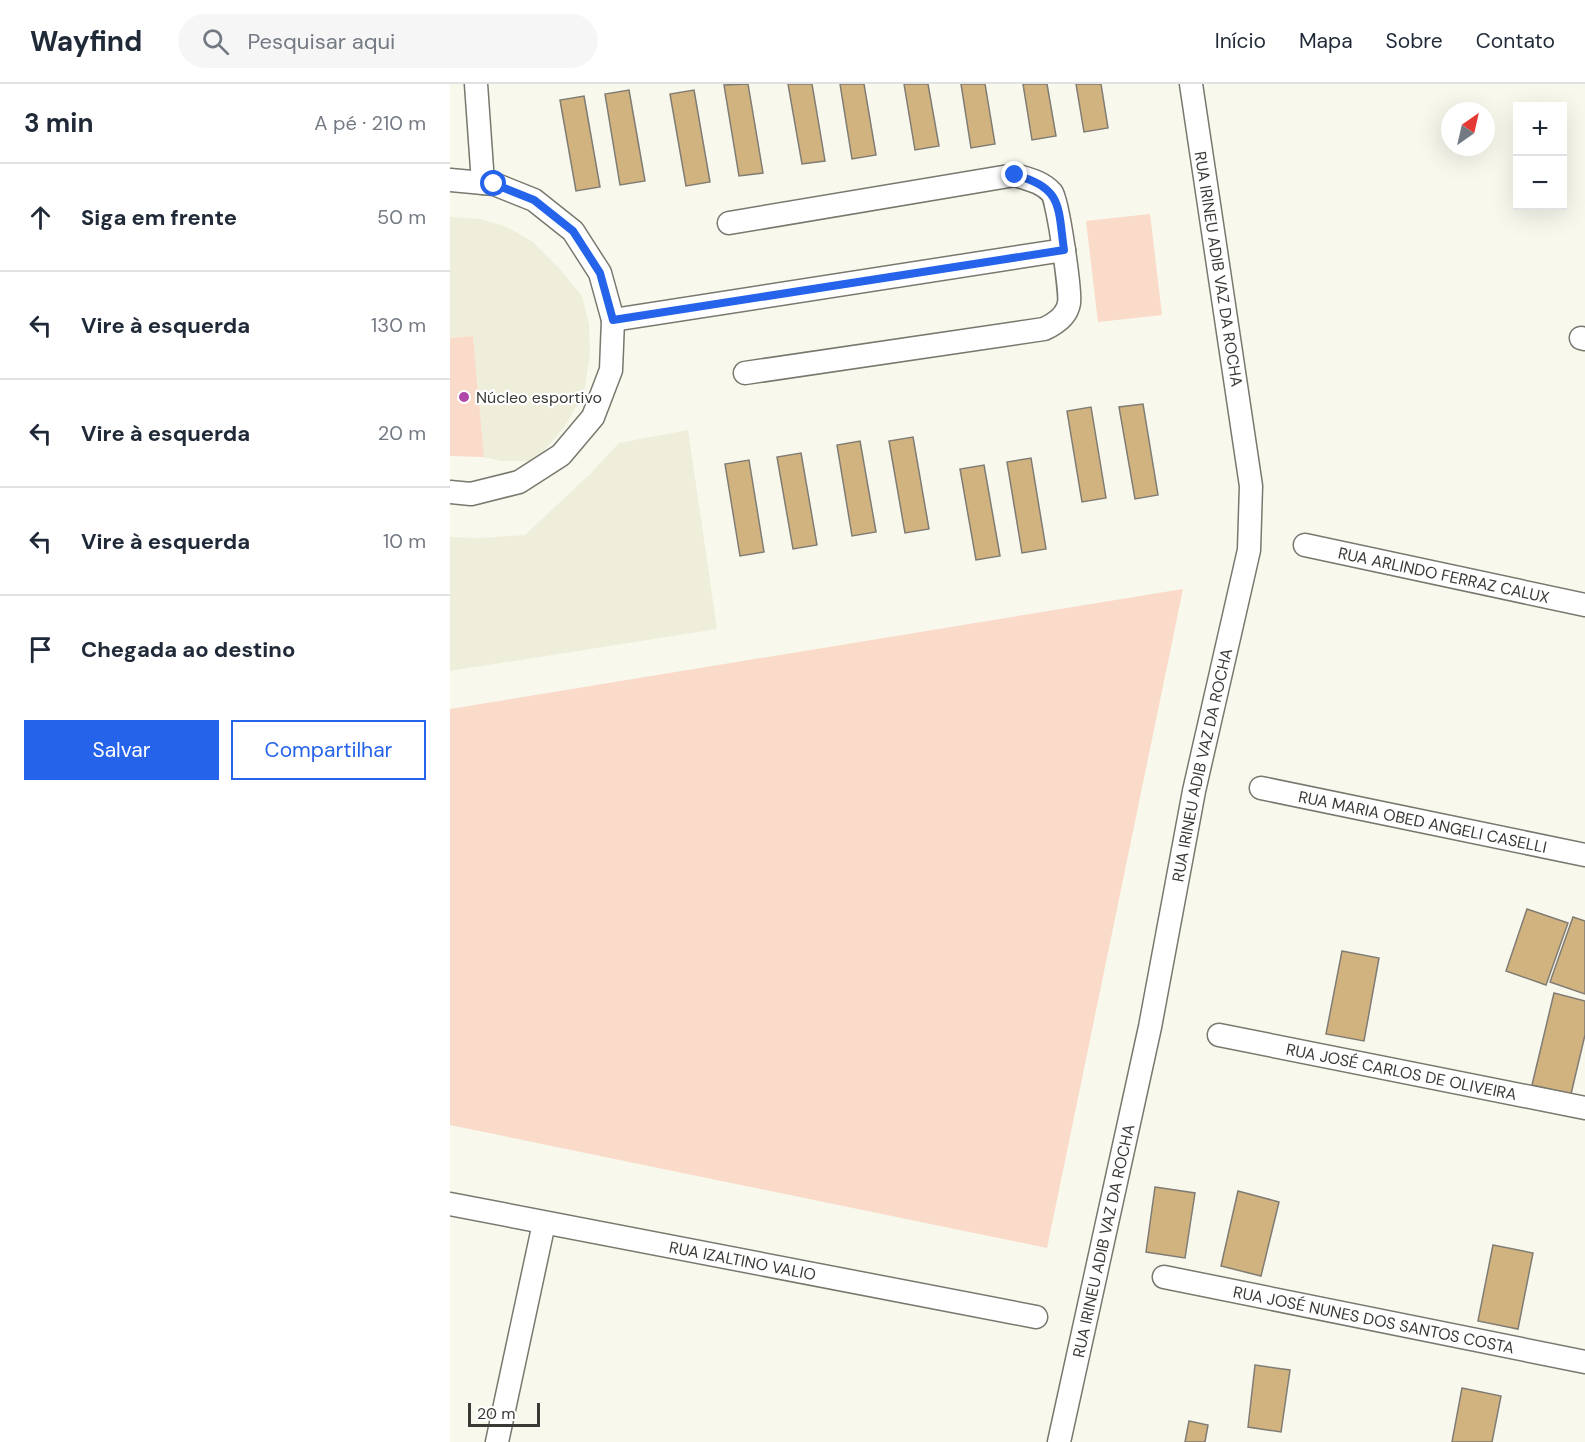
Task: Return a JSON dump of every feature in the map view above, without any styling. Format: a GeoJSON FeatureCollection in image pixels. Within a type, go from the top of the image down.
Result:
{"type":"FeatureCollection","features":[{"type":"Feature","properties":{"kind":"street"},"geometry":{"type":"LineString","coordinates":[[476,84],[483,183]]}},
{"type":"Feature","properties":{"kind":"street","name":"RUA IRINEU ADIB VAZ DA ROCHA"},"geometry":{"type":"LineString","coordinates":[[1059,1442],[1150,1027],[1194,791],[1249,550],[1251,486],[1191,84]]}},
{"type":"Feature","properties":{"kind":"street"},"geometry":{"type":"LineString","coordinates":[[729,223],[1015,175],[1035,180],[1052,193],[1058,206],[1064,250],[1069,303],[1056,323],[1044,329],[745,374]]}},
{"type":"Feature","properties":{"kind":"street"},"geometry":{"type":"LineString","coordinates":[[450,180],[494,184],[534,200],[573,231],[600,273],[613,320],[611,370],[593,417],[561,455],[519,482],[471,494],[450,492]]}},
{"type":"Feature","properties":{"kind":"street"},"geometry":{"type":"LineString","coordinates":[[613,320],[1064,250]]}},
{"type":"Feature","properties":{"kind":"street","name":"RUA ARLINDO FERRAZ CALUX"},"geometry":{"type":"LineString","coordinates":[[1305,545],[1585,605]]}},
{"type":"Feature","properties":{"kind":"street","name":"RUA MARIA OBED ANGELI CASELLI"},"geometry":{"type":"LineString","coordinates":[[1261,788],[1585,855]]}},
{"type":"Feature","properties":{"kind":"street","name":"RUA JOSÉ CARLOS DE OLIVEIRA"},"geometry":{"type":"LineString","coordinates":[[1219,1035],[1585,1108]]}},
{"type":"Feature","properties":{"kind":"street","name":"RUA IZALTINO VALIO"},"geometry":{"type":"LineString","coordinates":[[450,1204],[1036,1317]]}},
{"type":"Feature","properties":{"kind":"street"},"geometry":{"type":"LineString","coordinates":[[497,1442],[544,1223]]}},
{"type":"Feature","properties":{"kind":"street","name":"RUA JOSÉ NUNES DOS SANTOS COSTA"},"geometry":{"type":"LineString","coordinates":[[1164,1277],[1585,1362]]}},
{"type":"Feature","properties":{"kind":"shaded area"},"geometry":{"type":"Polygon","coordinates":[[[1150,214],[1162,315],[1098,322],[1086,221],[1150,214]]]}},
{"type":"Feature","properties":{"kind":"shaded area"},"geometry":{"type":"Polygon","coordinates":[[[450,217],[481,219],[507,227],[533,242],[560,269],[582,296],[589,324],[590,354],[584,393],[563,429],[535,461],[501,461],[484,457],[473,336],[450,338],[450,217]]]}},
{"type":"Feature","properties":{"kind":"shaded area","name":"Núcleo esportivo"},"geometry":{"type":"Polygon","coordinates":[[[473,336],[484,457],[450,456],[450,338],[473,336]]]}},
{"type":"Feature","properties":{"kind":"shaded area"},"geometry":{"type":"Polygon","coordinates":[[[688,430],[717,629],[450,671],[450,537],[525,535],[589,475],[619,443],[688,430]]]}},
{"type":"Feature","properties":{"kind":"shaded area"},"geometry":{"type":"Polygon","coordinates":[[[1183,589],[1047,1248],[450,1125],[450,709],[1183,589]]]}},
{"type":"Feature","properties":{"kind":"building"},"geometry":{"type":"Polygon","coordinates":[[[748,84],[763,173],[739,176],[724,85],[748,84]]]}},
{"type":"Feature","properties":{"kind":"building"},"geometry":{"type":"Polygon","coordinates":[[[788,84],[812,84],[825,161],[802,164],[788,84]]]}},
{"type":"Feature","properties":{"kind":"building"},"geometry":{"type":"Polygon","coordinates":[[[840,84],[864,84],[876,155],[852,159],[840,84]]]}},
{"type":"Feature","properties":{"kind":"building"},"geometry":{"type":"Polygon","coordinates":[[[904,84],[928,84],[939,146],[915,150],[904,84]]]}},
{"type":"Feature","properties":{"kind":"building"},"geometry":{"type":"Polygon","coordinates":[[[961,84],[985,84],[995,144],[971,148],[961,84]]]}},
{"type":"Feature","properties":{"kind":"building"},"geometry":{"type":"Polygon","coordinates":[[[1023,84],[1047,84],[1056,136],[1032,140],[1023,84]]]}},
{"type":"Feature","properties":{"kind":"building"},"geometry":{"type":"Polygon","coordinates":[[[1076,84],[1101,84],[1108,128],[1084,132],[1076,84]]]}},
{"type":"Feature","properties":{"kind":"building"},"geometry":{"type":"Polygon","coordinates":[[[629,90],[645,181],[620,185],[605,94],[629,90]]]}},
{"type":"Feature","properties":{"kind":"building"},"geometry":{"type":"Polygon","coordinates":[[[694,90],[710,182],[686,186],[670,94],[694,90]]]}},
{"type":"Feature","properties":{"kind":"building"},"geometry":{"type":"Polygon","coordinates":[[[584,96],[600,187],[576,191],[560,100],[584,96]]]}},
{"type":"Feature","properties":{"kind":"building"},"geometry":{"type":"Polygon","coordinates":[[[1143,404],[1158,495],[1135,499],[1119,407],[1143,404]]]}},
{"type":"Feature","properties":{"kind":"building"},"geometry":{"type":"Polygon","coordinates":[[[1091,407],[1106,498],[1082,502],[1067,411],[1091,407]]]}},
{"type":"Feature","properties":{"kind":"building"},"geometry":{"type":"Polygon","coordinates":[[[913,437],[929,529],[905,533],[889,441],[913,437]]]}},
{"type":"Feature","properties":{"kind":"building"},"geometry":{"type":"Polygon","coordinates":[[[860,441],[876,532],[852,536],[837,445],[860,441]]]}},
{"type":"Feature","properties":{"kind":"building"},"geometry":{"type":"Polygon","coordinates":[[[801,453],[817,545],[793,549],[777,457],[801,453]]]}},
{"type":"Feature","properties":{"kind":"building"},"geometry":{"type":"Polygon","coordinates":[[[1031,458],[1046,549],[1022,553],[1007,462],[1031,458]]]}},
{"type":"Feature","properties":{"kind":"building"},"geometry":{"type":"Polygon","coordinates":[[[749,460],[764,552],[740,556],[725,464],[749,460]]]}},
{"type":"Feature","properties":{"kind":"building"},"geometry":{"type":"Polygon","coordinates":[[[984,465],[1000,556],[976,560],[960,469],[984,465]]]}},
{"type":"Feature","properties":{"kind":"building"},"geometry":{"type":"Polygon","coordinates":[[[1527,909],[1568,923],[1546,985],[1506,971],[1527,909]]]}},
{"type":"Feature","properties":{"kind":"building"},"geometry":{"type":"Polygon","coordinates":[[[1573,917],[1585,921],[1585,994],[1550,982],[1573,917]]]}},
{"type":"Feature","properties":{"kind":"building"},"geometry":{"type":"Polygon","coordinates":[[[1342,951],[1379,958],[1364,1041],[1326,1034],[1342,951]]]}},
{"type":"Feature","properties":{"kind":"building"},"geometry":{"type":"Polygon","coordinates":[[[1554,993],[1585,1001],[1585,1035],[1571,1094],[1532,1085],[1554,993]]]}},
{"type":"Feature","properties":{"kind":"building"},"geometry":{"type":"Polygon","coordinates":[[[1155,1187],[1195,1193],[1185,1258],[1146,1252],[1155,1187]]]}},
{"type":"Feature","properties":{"kind":"building"},"geometry":{"type":"Polygon","coordinates":[[[1238,1191],[1279,1202],[1261,1276],[1221,1266],[1238,1191]]]}},
{"type":"Feature","properties":{"kind":"building"},"geometry":{"type":"Polygon","coordinates":[[[1493,1245],[1533,1253],[1518,1329],[1478,1321],[1493,1245]]]}},
{"type":"Feature","properties":{"kind":"building"},"geometry":{"type":"Polygon","coordinates":[[[1255,1365],[1290,1370],[1281,1432],[1248,1427],[1255,1365]]]}},
{"type":"Feature","properties":{"kind":"building"},"geometry":{"type":"Polygon","coordinates":[[[1462,1388],[1501,1396],[1492,1442],[1452,1442],[1462,1388]]]}},
{"type":"Feature","properties":{"kind":"building"},"geometry":{"type":"Polygon","coordinates":[[[1189,1421],[1208,1425],[1205,1442],[1185,1442],[1189,1421]]]}},
{"type":"Feature","properties":{"kind":"place","name":"Núcleo esportivo"},"geometry":{"type":"Point","coordinates":[464,397]}},
{"type":"Feature","properties":{"kind":"route"},"geometry":{"type":"LineString","coordinates":[[494,184],[534,200],[573,231],[600,273],[613,320],[1064,250],[1058,206],[1052,193],[1035,180],[1015,175]]}}]}
